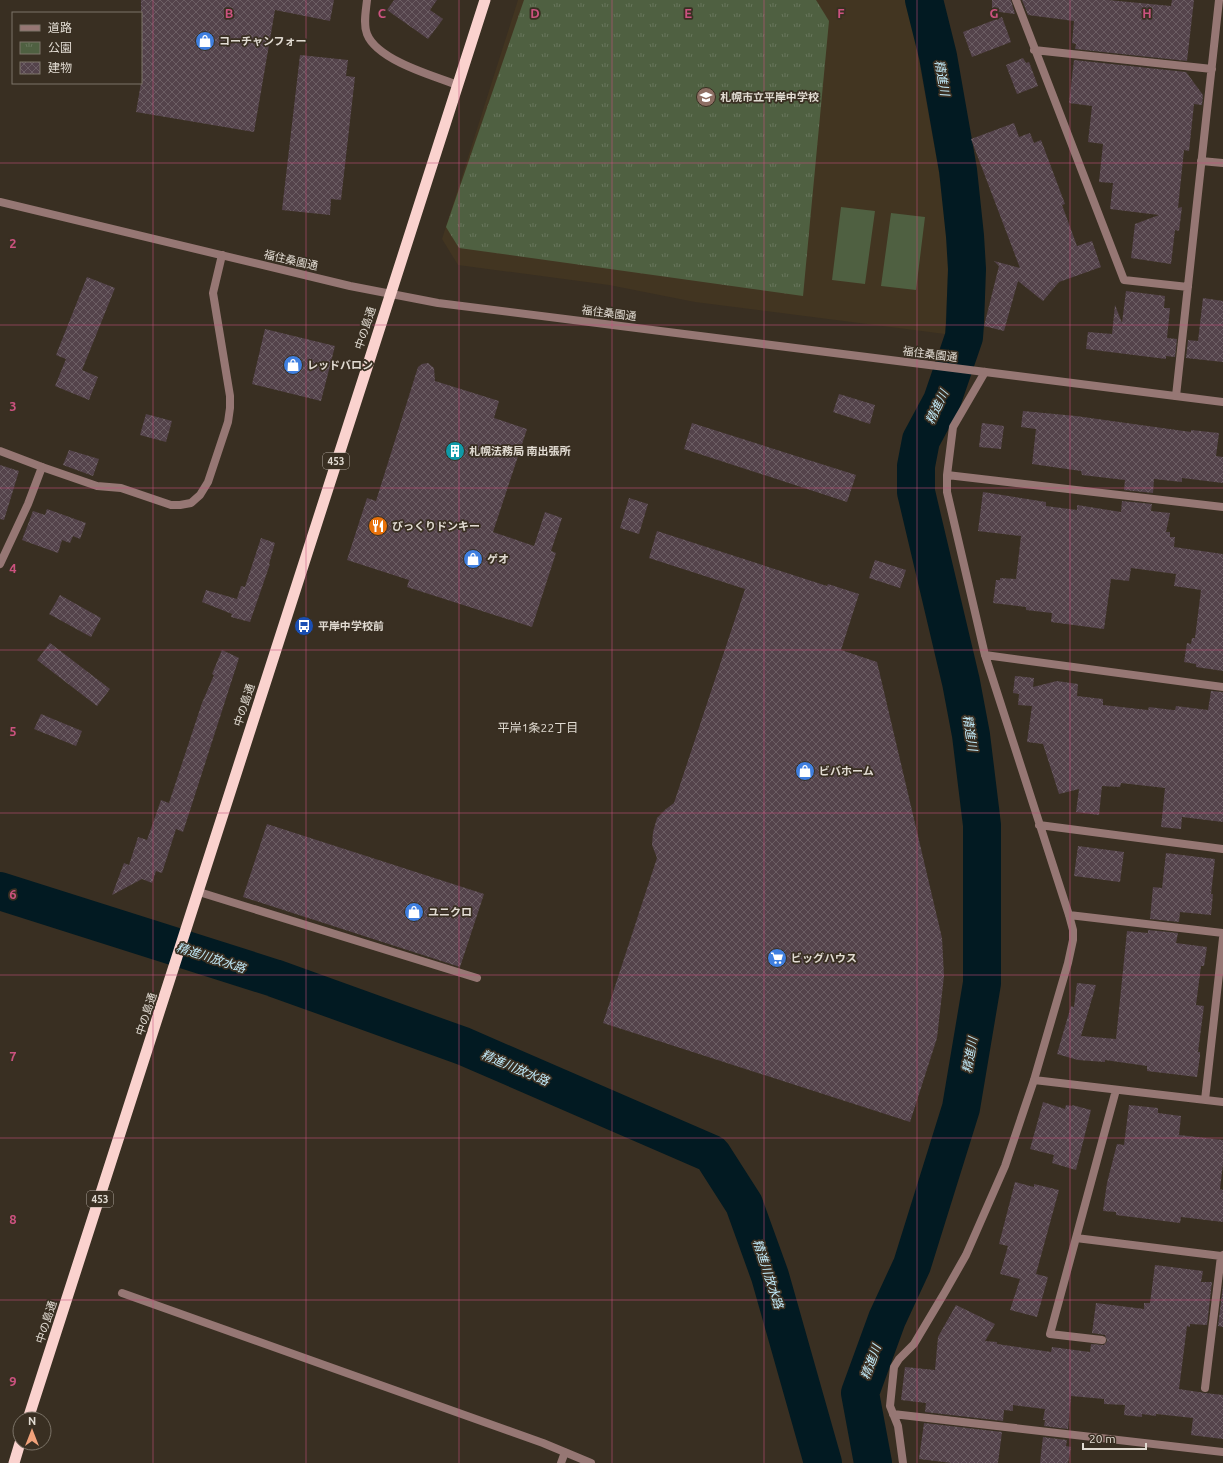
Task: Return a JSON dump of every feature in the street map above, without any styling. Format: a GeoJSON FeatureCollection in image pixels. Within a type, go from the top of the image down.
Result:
{"type":"FeatureCollection","features":[{"type":"Feature","properties":{"kind":"highway","name":"中の島通"},"geometry":{"type":"LineString","coordinates":[[31,1411],[172,978],[485,0]]}},
{"type":"Feature","properties":{"kind":"highway"},"geometry":{"type":"LineString","coordinates":[[14,1463],[18,1451]]}},
{"type":"Feature","properties":{"kind":"street"},"geometry":{"type":"LineString","coordinates":[[367,0],[365,18],[367,34],[378,50],[396,61],[458,85]]}},
{"type":"Feature","properties":{"kind":"street"},"geometry":{"type":"LineString","coordinates":[[1016,0],[1124,280],[1188,287]]}},
{"type":"Feature","properties":{"kind":"street"},"geometry":{"type":"LineString","coordinates":[[1176,396],[1219,0]]}},
{"type":"Feature","properties":{"kind":"street"},"geometry":{"type":"LineString","coordinates":[[1034,50],[1212,69]]}},
{"type":"Feature","properties":{"kind":"street"},"geometry":{"type":"LineString","coordinates":[[1201,161],[1223,163]]}},
{"type":"Feature","properties":{"kind":"street","name":"福住桑園通"},"geometry":{"type":"LineString","coordinates":[[0,202],[350,286],[438,303],[1223,402]]}},
{"type":"Feature","properties":{"kind":"street"},"geometry":{"type":"LineString","coordinates":[[0,451],[42,468],[97,486],[121,488],[171,505],[191,503],[200,495],[208,482],[228,422],[230,408],[230,396],[213,293],[222,255]]}},
{"type":"Feature","properties":{"kind":"street"},"geometry":{"type":"LineString","coordinates":[[902,1463],[898,1426],[890,1406],[894,1366],[914,1344],[946,1292],[966,1255],[1005,1166],[1034,1080],[1073,940],[1073,930],[1069,915],[1039,825],[986,655],[947,492],[947,475],[953,426],[986,372]]}},
{"type":"Feature","properties":{"kind":"street"},"geometry":{"type":"LineString","coordinates":[[0,564],[28,504],[42,468]]}},
{"type":"Feature","properties":{"kind":"street"},"geometry":{"type":"LineString","coordinates":[[947,475],[1223,507]]}},
{"type":"Feature","properties":{"kind":"street"},"geometry":{"type":"LineString","coordinates":[[986,655],[1223,687]]}},
{"type":"Feature","properties":{"kind":"street"},"geometry":{"type":"LineString","coordinates":[[1039,825],[1223,849]]}},
{"type":"Feature","properties":{"kind":"street"},"geometry":{"type":"LineString","coordinates":[[199,892],[477,978]]}},
{"type":"Feature","properties":{"kind":"street"},"geometry":{"type":"LineString","coordinates":[[1069,915],[1223,933]]}},
{"type":"Feature","properties":{"kind":"street"},"geometry":{"type":"LineString","coordinates":[[1205,1100],[1223,938]]}},
{"type":"Feature","properties":{"kind":"street"},"geometry":{"type":"LineString","coordinates":[[1034,1080],[1223,1102]]}},
{"type":"Feature","properties":{"kind":"street"},"geometry":{"type":"LineString","coordinates":[[1102,1340],[1050,1334],[1116,1090]]}},
{"type":"Feature","properties":{"kind":"street"},"geometry":{"type":"LineString","coordinates":[[1076,1238],[1222,1256],[1206,1388]]}},
{"type":"Feature","properties":{"kind":"street"},"geometry":{"type":"LineString","coordinates":[[122,1293],[536,1440],[591,1463]]}},
{"type":"Feature","properties":{"kind":"street"},"geometry":{"type":"LineString","coordinates":[[893,1414],[1223,1452]]}},
{"type":"Feature","properties":{"kind":"street"},"geometry":{"type":"LineString","coordinates":[[561,1463],[565,1452]]}},
{"type":"Feature","properties":{"kind":"shaded area","name":"札幌市立平岸中学校"},"geometry":{"type":"Polygon","coordinates":[[[518,0],[908,0],[950,238],[945,334],[695,302],[609,285],[458,265],[442,239],[518,0]]]}},
{"type":"Feature","properties":{"kind":"green space","name":"札幌市立平岸中学校"},"geometry":{"type":"Polygon","coordinates":[[[524,0],[816,0],[829,21],[803,296],[459,248],[446,227],[524,0]]]}},
{"type":"Feature","properties":{"kind":"green space"},"geometry":{"type":"Polygon","coordinates":[[[841,207],[875,211],[865,284],[832,280],[841,207]]]}},
{"type":"Feature","properties":{"kind":"green space"},"geometry":{"type":"Polygon","coordinates":[[[891,213],[925,217],[916,290],[881,286],[891,213]]]}},
{"type":"Feature","properties":{"kind":"building","name":"コーチャンフォー"},"geometry":{"type":"Polygon","coordinates":[[[141,0],[334,0],[330,21],[275,10],[254,132],[136,112],[142,84],[141,0]]]}},
{"type":"Feature","properties":{"kind":"building"},"geometry":{"type":"Polygon","coordinates":[[[394,0],[437,0],[430,10],[443,19],[428,39],[387,10],[394,0]]]}},
{"type":"Feature","properties":{"kind":"building"},"geometry":{"type":"Polygon","coordinates":[[[992,0],[1011,0],[1015,14],[992,11],[992,0]]]}},
{"type":"Feature","properties":{"kind":"building"},"geometry":{"type":"Polygon","coordinates":[[[1022,0],[1108,0],[1171,6],[1172,0],[1194,0],[1187,61],[1075,49],[1076,44],[1072,43],[1074,21],[1028,15],[1022,0]]]}},
{"type":"Feature","properties":{"kind":"building"},"geometry":{"type":"Polygon","coordinates":[[[1002,17],[1011,42],[972,57],[963,32],[1002,17]]]}},
{"type":"Feature","properties":{"kind":"building"},"geometry":{"type":"Polygon","coordinates":[[[300,55],[348,60],[346,76],[355,77],[341,200],[331,199],[330,215],[282,210],[300,55]]]}},
{"type":"Feature","properties":{"kind":"building"},"geometry":{"type":"Polygon","coordinates":[[[1023,58],[1026,63],[1029,62],[1038,86],[1017,94],[1006,65],[1023,58]]]}},
{"type":"Feature","properties":{"kind":"building"},"geometry":{"type":"Polygon","coordinates":[[[1074,60],[1186,72],[1203,95],[1202,105],[1194,104],[1189,151],[1184,150],[1178,208],[1182,207],[1179,231],[1175,230],[1171,264],[1131,258],[1135,224],[1159,215],[1110,209],[1113,183],[1099,182],[1103,144],[1088,142],[1092,106],[1069,103],[1074,60]]]}},
{"type":"Feature","properties":{"kind":"building"},"geometry":{"type":"Polygon","coordinates":[[[1014,123],[1019,137],[1030,133],[1034,143],[1041,140],[1065,204],[1062,205],[1077,246],[1092,241],[1101,267],[1059,282],[1043,301],[1018,281],[1004,331],[984,326],[999,266],[994,261],[1020,268],[971,139],[1014,123]]]}},
{"type":"Feature","properties":{"kind":"building"},"geometry":{"type":"Polygon","coordinates":[[[87,277],[115,288],[82,370],[98,377],[89,400],[55,386],[66,359],[56,355],[87,277]]]}},
{"type":"Feature","properties":{"kind":"building"},"geometry":{"type":"Polygon","coordinates":[[[1126,291],[1165,296],[1164,308],[1170,308],[1167,338],[1177,339],[1175,357],[1166,356],[1166,359],[1086,349],[1088,332],[1112,334],[1115,305],[1122,323],[1126,291]]]}},
{"type":"Feature","properties":{"kind":"building"},"geometry":{"type":"Polygon","coordinates":[[[1203,298],[1223,301],[1223,362],[1186,358],[1188,340],[1198,341],[1203,298]]]}},
{"type":"Feature","properties":{"kind":"building","name":"レッドバロン"},"geometry":{"type":"Polygon","coordinates":[[[265,329],[335,346],[321,401],[252,384],[265,329]]]}},
{"type":"Feature","properties":{"kind":"building"},"geometry":{"type":"Polygon","coordinates":[[[428,363],[434,368],[435,381],[499,401],[494,418],[527,429],[493,532],[534,546],[545,512],[562,518],[551,551],[556,553],[532,627],[407,587],[409,580],[347,560],[367,498],[376,501],[418,367],[422,364],[428,363]]]}},
{"type":"Feature","properties":{"kind":"building"},"geometry":{"type":"Polygon","coordinates":[[[839,394],[875,405],[870,424],[833,412],[839,394]]]}},
{"type":"Feature","properties":{"kind":"building"},"geometry":{"type":"Polygon","coordinates":[[[1023,411],[1076,416],[1191,432],[1191,430],[1219,433],[1216,456],[1223,457],[1223,483],[1182,478],[1182,482],[1154,479],[1153,493],[1124,490],[1125,480],[1082,475],[1081,471],[1032,464],[1036,429],[1021,427],[1023,411]]]}},
{"type":"Feature","properties":{"kind":"building"},"geometry":{"type":"Polygon","coordinates":[[[146,414],[172,421],[166,442],[140,435],[146,414]]]}},
{"type":"Feature","properties":{"kind":"building"},"geometry":{"type":"Polygon","coordinates":[[[692,423],[856,475],[847,502],[684,449],[692,423]]]}},
{"type":"Feature","properties":{"kind":"building"},"geometry":{"type":"Polygon","coordinates":[[[982,423],[1004,426],[1001,449],[979,447],[982,423]]]}},
{"type":"Feature","properties":{"kind":"building"},"geometry":{"type":"Polygon","coordinates":[[[69,450],[99,459],[93,476],[63,465],[69,450]]]}},
{"type":"Feature","properties":{"kind":"building"},"geometry":{"type":"Polygon","coordinates":[[[0,465],[19,471],[4,520],[0,519],[0,465]]]}},
{"type":"Feature","properties":{"kind":"building"},"geometry":{"type":"Polygon","coordinates":[[[983,492],[1046,502],[1046,506],[1077,510],[1077,505],[1121,512],[1122,501],[1152,504],[1151,511],[1170,513],[1166,532],[1170,532],[1170,537],[1175,537],[1174,547],[1223,554],[1223,671],[1196,667],[1196,664],[1184,662],[1187,643],[1191,644],[1192,638],[1195,638],[1201,590],[1174,586],[1176,574],[1131,568],[1129,581],[1111,579],[1104,629],[1051,622],[1052,613],[1026,610],[1026,607],[993,603],[996,580],[1000,580],[1000,578],[1016,579],[1021,536],[978,531],[983,492]]]}},
{"type":"Feature","properties":{"kind":"building"},"geometry":{"type":"Polygon","coordinates":[[[629,498],[648,504],[639,534],[620,528],[629,498]]]}},
{"type":"Feature","properties":{"kind":"building"},"geometry":{"type":"Polygon","coordinates":[[[47,509],[86,523],[80,539],[73,536],[70,543],[62,540],[58,553],[22,540],[33,511],[45,515],[47,509]]]}},
{"type":"Feature","properties":{"kind":"building"},"geometry":{"type":"Polygon","coordinates":[[[657,531],[827,586],[828,584],[859,594],[841,650],[877,662],[942,938],[944,976],[937,1038],[910,1122],[603,1023],[657,858],[652,845],[653,832],[657,818],[674,803],[745,589],[649,558],[657,531]]]}},
{"type":"Feature","properties":{"kind":"building"},"geometry":{"type":"Polygon","coordinates":[[[261,538],[275,543],[270,564],[250,622],[231,617],[232,614],[202,602],[206,590],[237,599],[241,586],[245,587],[261,538]]]}},
{"type":"Feature","properties":{"kind":"building"},"geometry":{"type":"Polygon","coordinates":[[[875,560],[906,570],[900,588],[869,578],[875,560]]]}},
{"type":"Feature","properties":{"kind":"building"},"geometry":{"type":"Polygon","coordinates":[[[60,595],[101,618],[91,637],[49,614],[60,595]]]}},
{"type":"Feature","properties":{"kind":"building"},"geometry":{"type":"Polygon","coordinates":[[[50,643],[110,689],[97,706],[37,660],[50,643]]]}},
{"type":"Feature","properties":{"kind":"building"},"geometry":{"type":"Polygon","coordinates":[[[222,650],[239,658],[183,832],[176,829],[162,873],[156,871],[152,883],[142,879],[112,895],[124,863],[129,865],[138,837],[147,840],[161,800],[169,803],[202,703],[214,675],[212,674],[222,650]]]}},
{"type":"Feature","properties":{"kind":"building"},"geometry":{"type":"Polygon","coordinates":[[[1015,676],[1034,678],[1033,687],[1057,681],[1078,684],[1077,696],[1103,699],[1103,705],[1148,710],[1149,707],[1175,710],[1176,706],[1208,710],[1211,691],[1223,692],[1223,822],[1182,817],[1181,829],[1161,827],[1165,788],[1121,783],[1120,787],[1102,786],[1099,815],[1076,812],[1079,789],[1059,794],[1043,744],[1027,742],[1032,706],[1018,705],[1019,694],[1013,693],[1015,676]]]}},
{"type":"Feature","properties":{"kind":"building"},"geometry":{"type":"Polygon","coordinates":[[[41,714],[82,731],[76,746],[34,729],[41,714]]]}},
{"type":"Feature","properties":{"kind":"building"},"geometry":{"type":"Polygon","coordinates":[[[267,824],[484,894],[460,967],[243,897],[267,824]]]}},
{"type":"Feature","properties":{"kind":"building"},"geometry":{"type":"Polygon","coordinates":[[[1078,846],[1124,852],[1120,882],[1074,876],[1078,846]]]}},
{"type":"Feature","properties":{"kind":"building"},"geometry":{"type":"Polygon","coordinates":[[[1166,853],[1215,859],[1211,894],[1213,894],[1211,915],[1180,912],[1179,922],[1150,919],[1153,887],[1162,888],[1166,853]]]}},
{"type":"Feature","properties":{"kind":"building"},"geometry":{"type":"Polygon","coordinates":[[[1148,930],[1178,933],[1176,943],[1207,947],[1204,966],[1201,966],[1196,1005],[1204,1006],[1198,1052],[1200,1052],[1200,1056],[1197,1077],[1147,1071],[1147,1066],[1105,1060],[1105,1062],[1078,1060],[1057,1054],[1071,1006],[1074,1007],[1077,983],[1096,985],[1081,1036],[1116,1039],[1127,931],[1148,933],[1148,930]]]}},
{"type":"Feature","properties":{"kind":"building"},"geometry":{"type":"Polygon","coordinates":[[[1043,1102],[1065,1109],[1066,1105],[1072,1105],[1091,1110],[1076,1170],[1052,1163],[1054,1155],[1030,1149],[1043,1102]]]}},
{"type":"Feature","properties":{"kind":"building"},"geometry":{"type":"Polygon","coordinates":[[[1129,1105],[1158,1108],[1158,1113],[1181,1116],[1179,1135],[1223,1140],[1223,1164],[1220,1189],[1223,1190],[1223,1222],[1181,1217],[1180,1223],[1116,1215],[1116,1212],[1103,1211],[1107,1183],[1117,1144],[1124,1145],[1129,1105]]]}},
{"type":"Feature","properties":{"kind":"building"},"geometry":{"type":"Polygon","coordinates":[[[1015,1182],[1034,1187],[1034,1184],[1059,1190],[1036,1274],[1048,1277],[1037,1317],[1010,1310],[1020,1279],[1000,1274],[1008,1246],[999,1244],[1015,1182]]]}},
{"type":"Feature","properties":{"kind":"building"},"geometry":{"type":"Polygon","coordinates":[[[1155,1265],[1203,1271],[1201,1282],[1212,1282],[1207,1325],[1190,1324],[1190,1327],[1187,1326],[1179,1389],[1223,1395],[1223,1439],[1191,1435],[1193,1418],[1156,1414],[1156,1416],[1142,1414],[1142,1417],[1124,1415],[1125,1405],[1104,1404],[1104,1399],[1071,1396],[1068,1429],[1044,1426],[1045,1420],[1043,1420],[1045,1409],[1013,1405],[1013,1411],[1004,1410],[1003,1421],[925,1412],[926,1403],[901,1400],[905,1367],[935,1370],[938,1337],[956,1305],[995,1324],[985,1341],[1051,1352],[1052,1347],[1090,1352],[1091,1344],[1104,1345],[1107,1341],[1105,1335],[1092,1333],[1096,1303],[1144,1309],[1144,1303],[1150,1303],[1155,1265]]]}},
{"type":"Feature","properties":{"kind":"building"},"geometry":{"type":"Polygon","coordinates":[[[1223,1285],[1223,1327],[1218,1326],[1223,1285]]]}},
{"type":"Feature","properties":{"kind":"building"},"geometry":{"type":"Polygon","coordinates":[[[924,1423],[1002,1432],[998,1463],[952,1463],[919,1459],[924,1423]]]}},
{"type":"Feature","properties":{"kind":"building"},"geometry":{"type":"Polygon","coordinates":[[[1043,1437],[1067,1440],[1066,1446],[1071,1447],[1068,1463],[1040,1463],[1043,1437]]]}},
{"type":"Feature","properties":{"kind":"waterway","name":"精進川"},"geometry":{"type":"LineString","coordinates":[[873,1463],[860,1393],[887,1319],[912,1265],[961,1108],[982,983],[982,825],[971,735],[961,682],[916,492],[916,466],[921,440],[942,401],[964,337],[967,269],[958,170],[938,56],[924,0]]}},
{"type":"Feature","properties":{"kind":"waterway","name":"精進川放水路"},"geometry":{"type":"LineString","coordinates":[[0,891],[274,978],[463,1046],[712,1154],[744,1204],[770,1276],[823,1463]]}},
{"type":"Feature","properties":{"kind":"place","name":"コーチャンフォー"},"geometry":{"type":"Point","coordinates":[205,41]}},
{"type":"Feature","properties":{"kind":"place","name":"札幌市立平岸中学校"},"geometry":{"type":"Point","coordinates":[706,97]}},
{"type":"Feature","properties":{"kind":"place","name":"レッドバロン"},"geometry":{"type":"Point","coordinates":[293,365]}},
{"type":"Feature","properties":{"kind":"place","name":"札幌法務局 南出張所"},"geometry":{"type":"Point","coordinates":[455,451]}},
{"type":"Feature","properties":{"kind":"place","name":"びっくりドンキー"},"geometry":{"type":"Point","coordinates":[378,526]}},
{"type":"Feature","properties":{"kind":"place","name":"ゲオ"},"geometry":{"type":"Point","coordinates":[473,559]}},
{"type":"Feature","properties":{"kind":"place","name":"平岸中学校前"},"geometry":{"type":"Point","coordinates":[304,626]}},
{"type":"Feature","properties":{"kind":"place","name":"ビバホーム"},"geometry":{"type":"Point","coordinates":[805,771]}},
{"type":"Feature","properties":{"kind":"place","name":"ユニクロ"},"geometry":{"type":"Point","coordinates":[414,912]}},
{"type":"Feature","properties":{"kind":"place","name":"ビッグハウス"},"geometry":{"type":"Point","coordinates":[777,958]}},
{"type":"Feature","properties":{"kind":"district","name":"平岸1条22丁目"},"geometry":{"type":"Point","coordinates":[538,728]}}]}
